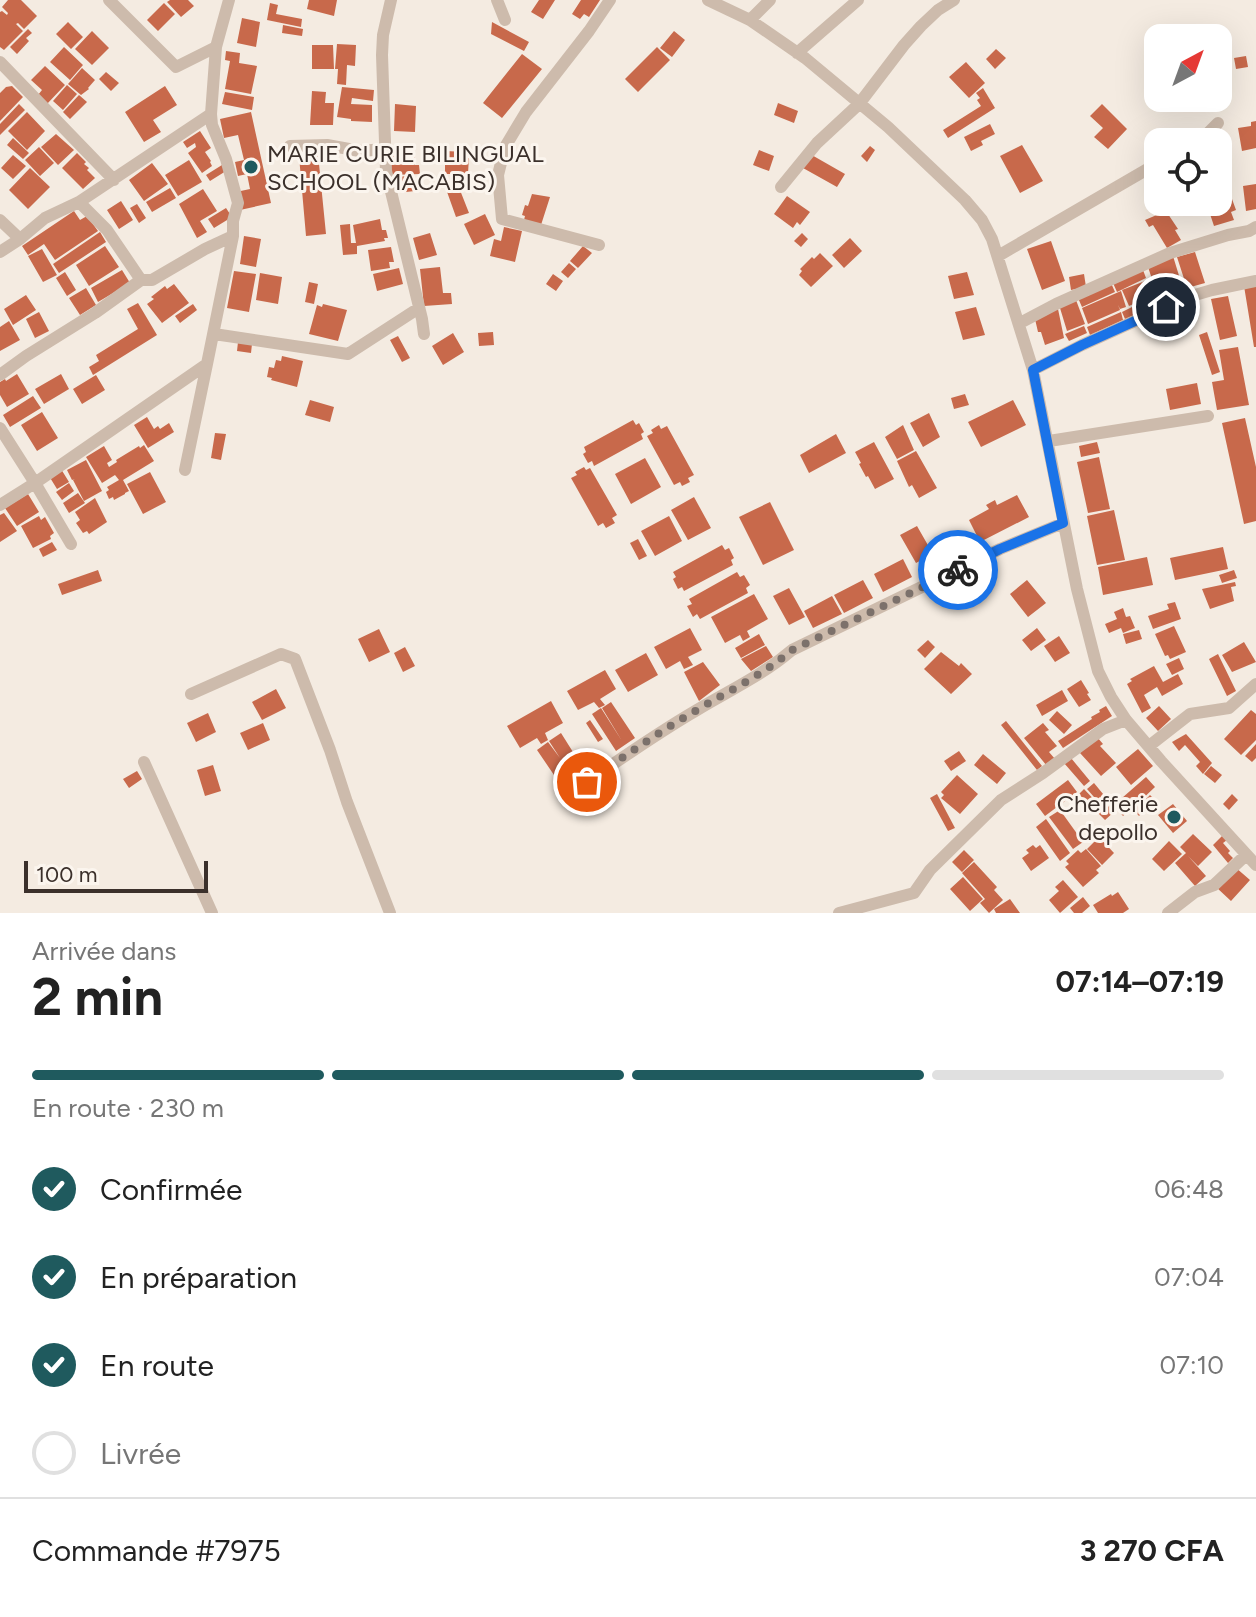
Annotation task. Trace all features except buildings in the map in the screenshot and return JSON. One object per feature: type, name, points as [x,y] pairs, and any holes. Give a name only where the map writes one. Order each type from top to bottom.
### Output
[{"type":"street","points":[[109,0],[176,67],[216,47]]},
{"type":"street","points":[[185,470],[238,203],[211,114],[216,47],[229,0]]},
{"type":"street","points":[[391,0],[382,55],[384,149],[389,184],[424,334]]},
{"type":"street","points":[[497,0],[505,20]]},
{"type":"street","points":[[599,245],[502,219],[498,175],[505,147],[526,112],[610,0]]},
{"type":"street","points":[[708,0],[750,20],[797,53],[888,127],[965,200],[982,220],[992,239],[1033,370],[1063,523],[1098,671],[1126,720],[1251,860],[1214,885],[1195,892],[1168,913]]},
{"type":"street","points":[[750,20],[770,0]]},
{"type":"street","points":[[797,53],[858,0]]},
{"type":"street","points":[[781,187],[817,143],[859,104],[913,36],[938,10],[954,0]]},
{"type":"street","points":[[0,62],[114,180]]},
{"type":"street","points":[[0,252],[45,218],[79,202],[211,114]]},
{"type":"street","points":[[1213,128],[1218,123]]},
{"type":"street","points":[[290,146],[327,145],[360,151],[384,149]]},
{"type":"street","points":[[998,256],[1144,171]]},
{"type":"street","points":[[79,202],[107,230],[141,280]]},
{"type":"street","points":[[0,220],[20,239]]},
{"type":"street","points":[[1020,323],[1170,253],[1256,227]]},
{"type":"street","points":[[0,375],[141,280],[152,280],[233,236]]},
{"type":"street","points":[[1033,370],[1188,297],[1256,281]]},
{"type":"street","points":[[214,334],[348,354],[419,308]]},
{"type":"street","points":[[0,505],[207,364]]},
{"type":"street","points":[[1049,441],[1208,416]]},
{"type":"street","points":[[0,428],[71,544]]},
{"type":"street","points":[[587,782],[699,708],[772,667],[792,650],[1000,549],[1063,523]]},
{"type":"street","points":[[191,694],[281,654],[295,659],[390,913]]},
{"type":"street","points":[[1149,746],[1190,714],[1229,708],[1256,684]]},
{"type":"street","points":[[839,913],[914,893],[930,870],[1001,800],[1103,729],[1126,720]]},
{"type":"street","points":[[144,762],[212,913]]},
{"type":"way so far","points":[[587,782],[699,708],[772,667],[792,650],[958,570]]},
{"type":"place","name":"MARIE CURIE BILINGUAL SCHOOL (MACABIS)","points":[[251,167]]},
{"type":"place","name":"Chefferie depollo","points":[[1174,817]]},
{"type":"route","points":[[958,570],[1063,523],[1033,370],[1166,307]]}]
